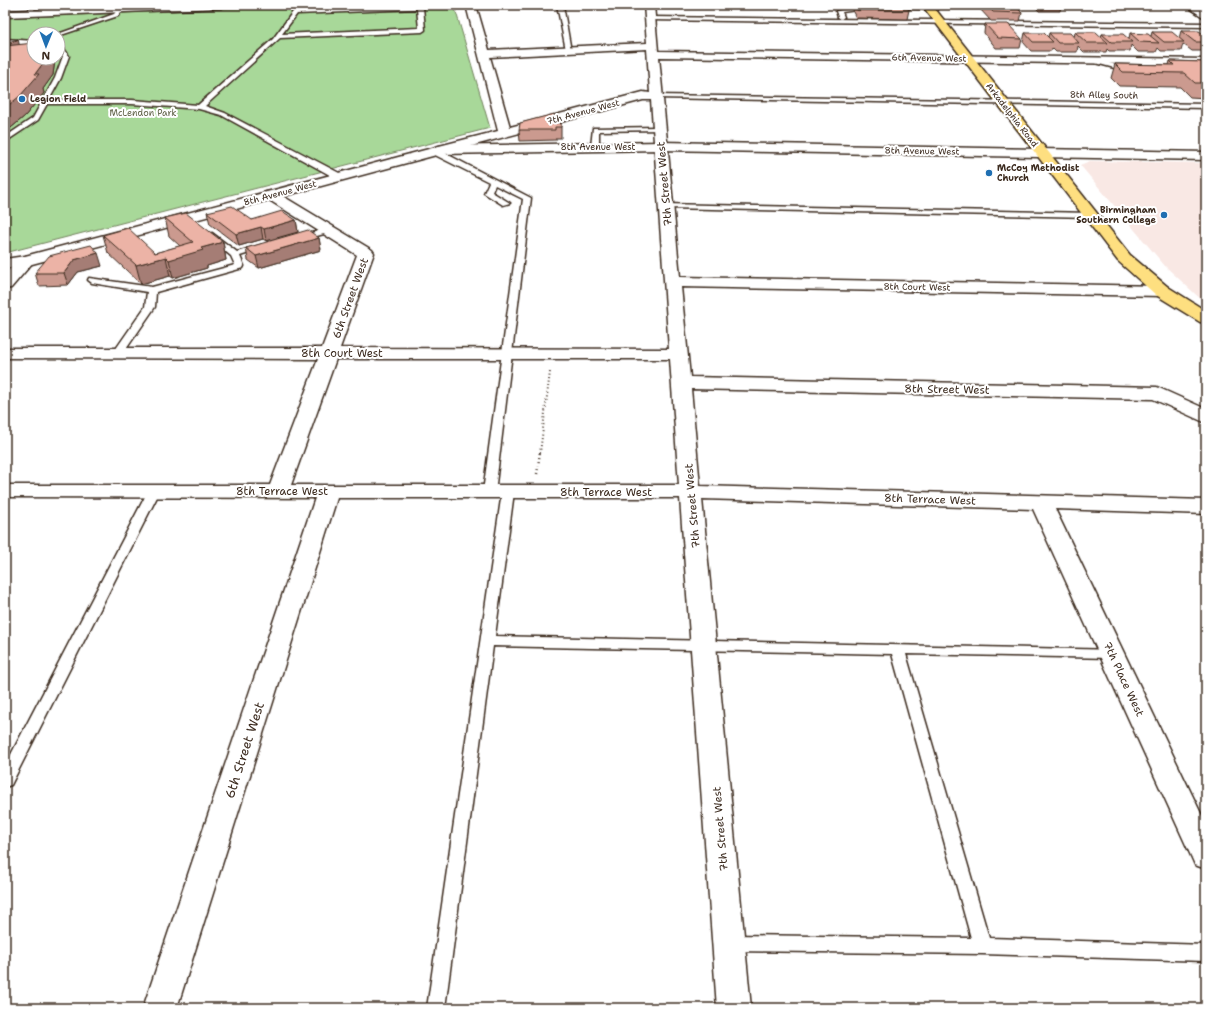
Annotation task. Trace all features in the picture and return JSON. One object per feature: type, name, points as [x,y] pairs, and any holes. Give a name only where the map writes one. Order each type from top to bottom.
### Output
[{"type":"main road","name":"Arkadelphia Road","points":[[927,6],[1124,258],[1162,291],[1206,318]]},
{"type":"street","points":[[5,14],[32,9],[221,5]]},
{"type":"street","points":[[471,5],[505,132]]},
{"type":"street","points":[[1190,5],[1206,16]]},
{"type":"street","name":"7th Street West","points":[[649,12],[680,354],[730,943],[734,1008]]},
{"type":"street","name":"6th Avenue West","points":[[484,54],[569,50],[652,50],[968,59],[1206,62]]},
{"type":"street","name":"7th Avenue West","points":[[437,151],[644,96],[657,97]]},
{"type":"street","name":"8th Avenue West","points":[[5,264],[26,261],[437,151],[595,147],[623,138],[661,146],[1206,156]]},
{"type":"street","name":"6th Street West","points":[[271,195],[366,253],[278,491]]},
{"type":"street","points":[[5,284],[26,261]]},
{"type":"street","name":"8th Court West","points":[[673,282],[1162,291]]},
{"type":"street","name":"8th Court West","points":[[5,352],[680,354]]},
{"type":"street","name":"8th Street West","points":[[682,383],[1157,393],[1206,417]]},
{"type":"street","name":"8th Terrace West","points":[[5,490],[691,492],[1206,507]]},
{"type":"street","name":"6th Street West","points":[[160,1008],[328,492]]},
{"type":"street","name":"7th Place West","points":[[1041,502],[1206,856]]},
{"type":"lane","points":[[200,107],[279,36],[296,12],[298,5]]},
{"type":"lane","points":[[560,5],[569,50]]},
{"type":"lane","points":[[841,17],[839,11],[864,6],[874,7]]},
{"type":"lane","points":[[886,7],[927,6]]},
{"type":"lane","points":[[66,33],[116,15],[121,7]]},
{"type":"lane","points":[[279,36],[422,30],[420,7],[296,12]]},
{"type":"lane","points":[[649,12],[940,22],[1206,25]]},
{"type":"lane","points":[[5,41],[26,42]]},
{"type":"lane","points":[[1094,61],[1123,70],[1138,71]]},
{"type":"lane","points":[[5,140],[36,118],[58,78],[62,66]]},
{"type":"lane","name":"8th Alley South","points":[[657,97],[1206,106]]},
{"type":"lane","points":[[44,102],[132,102],[200,107],[223,114],[242,123],[340,177]]},
{"type":"lane","points":[[623,138],[659,129]]},
{"type":"lane","points":[[436,1008],[486,641],[499,492],[508,354],[528,198],[437,151]]},
{"type":"lane","points":[[493,181],[488,193],[506,203]]},
{"type":"lane","points":[[666,206],[1090,215]]},
{"type":"lane","points":[[92,280],[152,290],[240,266],[235,255],[204,230]]},
{"type":"lane","points":[[292,240],[328,230]]},
{"type":"lane","points":[[235,255],[271,246]]},
{"type":"lane","points":[[118,353],[150,307],[152,290]]},
{"type":"lane","points":[[5,781],[154,491]]},
{"type":"lane","points":[[486,641],[1112,653]]},
{"type":"lane","points":[[898,648],[982,946]]},
{"type":"lane","points":[[730,943],[982,946],[1206,953]]},
{"type":"path","points":[[534,492],[552,354]]},
{"type":"shaded area","name":"Birmingham Southern College","points":[[1090,161],[1206,163],[1206,304],[1165,266],[1080,165]]},
{"type":"green space","name":"McLendon Park","points":[[307,5],[454,5],[490,128],[5,253],[5,18]]},
{"type":"building","points":[[854,5],[906,5],[909,10],[857,10]]},
{"type":"building","points":[[986,5],[1015,5],[1022,13],[993,12]]},
{"type":"building","points":[[985,24],[1008,24],[1022,39],[998,38]]},
{"type":"building","points":[[1181,31],[1199,31],[1206,36],[1206,42],[1195,42]]},
{"type":"building","points":[[1075,32],[1096,32],[1108,43],[1087,43]]},
{"type":"building","points":[[1152,32],[1172,32],[1184,42],[1164,42]]},
{"type":"building","points":[[1025,33],[1044,33],[1053,42],[1033,42]]},
{"type":"building","points":[[1049,33],[1070,33],[1079,43],[1058,43]]},
{"type":"building","points":[[1130,33],[1148,34],[1159,43],[1140,42]]},
{"type":"building","points":[[1102,34],[1123,34],[1132,42],[1111,42]]},
{"type":"building","points":[[18,39],[5,46],[5,43]]},
{"type":"building","points":[[26,44],[26,66],[41,66],[35,74],[39,74],[20,96],[5,108],[5,46]]},
{"type":"building","points":[[1170,61],[1206,62],[1206,83],[1195,83],[1184,73],[1123,72],[1115,64],[1174,65]]},
{"type":"building","points":[[554,114],[554,123],[561,123],[561,127],[555,127],[555,130],[519,130],[520,123]]},
{"type":"building","points":[[232,206],[252,220],[282,211],[296,220],[264,229],[261,227],[236,234],[207,212]]},
{"type":"building","points":[[186,213],[223,242],[201,248],[203,250],[169,260],[166,257],[136,265],[103,235],[128,228],[155,253],[193,242],[165,218]]},
{"type":"building","points":[[308,230],[319,238],[256,256],[246,248]]},
{"type":"building","points":[[91,245],[98,253],[74,260],[64,273],[35,273],[49,256]]},
{"type":"place","name":"Legion Field","points":[[22,99]]},
{"type":"place","name":"McCoy Methodist Church","points":[[989,173]]},
{"type":"place","name":"Birmingham Southern College","points":[[1164,215]]}]
